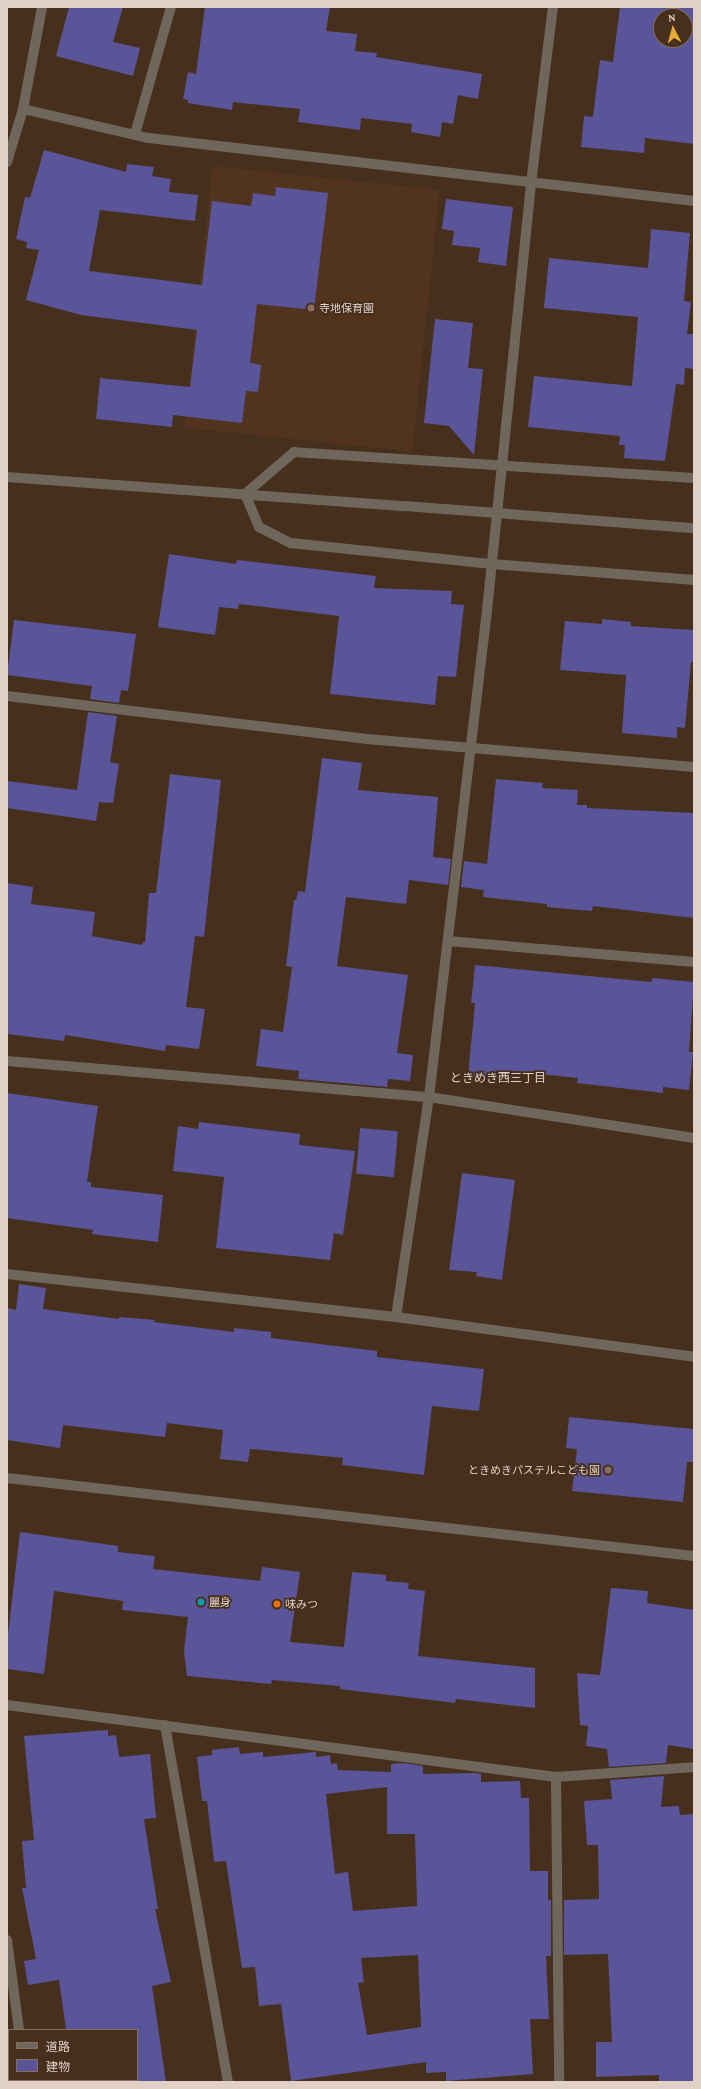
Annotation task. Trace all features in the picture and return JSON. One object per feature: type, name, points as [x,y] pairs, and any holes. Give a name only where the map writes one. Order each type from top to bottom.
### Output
[{"type":"street","points":[[7,162],[23,109],[42,7]]},
{"type":"street","points":[[135,134],[171,7]]},
{"type":"street","points":[[396,1317],[429,1097],[448,941],[492,564],[531,183],[553,7]]},
{"type":"street","points":[[23,109],[135,134],[531,183],[694,201]]},
{"type":"street","points":[[245,494],[294,452],[694,478]]},
{"type":"street","points":[[7,477],[694,528]]},
{"type":"street","points":[[245,494],[259,527],[291,543],[492,564],[694,580]]},
{"type":"street","points":[[7,696],[367,739],[694,768]]},
{"type":"street","points":[[448,941],[694,962]]},
{"type":"street","points":[[7,1061],[429,1097],[694,1138]]},
{"type":"street","points":[[7,1274],[396,1317],[694,1357]]},
{"type":"street","points":[[7,1478],[694,1556]]},
{"type":"street","points":[[7,1705],[556,1777],[694,1766]]},
{"type":"street","points":[[165,1725],[228,2082]]},
{"type":"street","points":[[556,1777],[559,2082]]},
{"type":"street","points":[[7,1940],[19,2029]]},
{"type":"shaded area","name":"寺地保育園","points":[[212,166],[440,190],[412,451],[185,428]]},
{"type":"building","points":[[69,7],[123,7],[113,42],[140,48],[133,76],[56,56]]},
{"type":"building","points":[[205,7],[330,7],[326,31],[357,34],[355,51],[377,53],[376,57],[482,74],[478,99],[458,95],[453,124],[442,122],[440,137],[411,132],[412,124],[361,118],[360,130],[298,122],[300,109],[233,102],[232,110],[188,103],[188,100],[183,99],[188,72],[196,74]]},
{"type":"building","points":[[620,7],[694,7],[694,144],[645,138],[644,153],[581,147],[584,116],[593,117],[600,60],[613,62]]},
{"type":"building","points":[[44,150],[126,172],[127,164],[154,167],[152,176],[171,179],[169,192],[198,195],[195,221],[100,210],[89,271],[202,285],[212,201],[251,206],[253,193],[275,196],[276,187],[328,193],[314,310],[257,304],[250,363],[261,365],[258,392],[246,391],[242,423],[173,415],[172,427],[96,419],[100,378],[190,387],[197,330],[81,315],[26,300],[39,250],[26,248],[27,242],[16,239],[25,197],[30,198]]},
{"type":"building","points":[[446,199],[513,207],[506,266],[478,262],[480,248],[452,245],[454,231],[442,229]]},
{"type":"building","points":[[651,229],[690,233],[684,301],[691,302],[687,334],[694,334],[694,369],[685,368],[684,385],[676,384],[665,461],[624,458],[625,445],[619,445],[620,436],[528,427],[534,376],[632,386],[638,317],[544,308],[549,258],[648,268]]},
{"type":"building","points":[[435,319],[473,323],[468,368],[483,369],[474,455],[449,426],[424,423]]},
{"type":"building","points":[[169,554],[236,564],[237,560],[376,576],[374,588],[452,591],[451,604],[464,605],[456,677],[438,676],[435,705],[330,694],[339,616],[239,604],[238,609],[219,607],[215,635],[158,627]]},
{"type":"building","points":[[602,619],[631,622],[631,626],[694,630],[694,662],[691,662],[685,728],[677,727],[677,738],[622,733],[626,675],[560,670],[565,621],[602,624]]},
{"type":"building","points":[[14,620],[136,634],[128,691],[121,690],[119,703],[90,699],[92,686],[7,675]]},
{"type":"building","points":[[88,712],[117,716],[110,762],[119,764],[113,803],[99,802],[96,821],[7,808],[7,781],[77,790]]},
{"type":"building","points":[[322,758],[362,763],[358,790],[438,797],[433,857],[451,859],[448,885],[409,880],[406,904],[346,897],[337,966],[408,975],[397,1053],[413,1055],[410,1081],[388,1079],[387,1087],[298,1079],[299,1071],[256,1066],[261,1029],[283,1032],[292,967],[286,966],[294,900],[296,900],[298,891],[305,892]]},
{"type":"building","points":[[170,774],[221,780],[204,937],[195,936],[186,1007],[205,1009],[199,1049],[166,1045],[165,1051],[65,1035],[64,1041],[7,1034],[7,883],[33,887],[31,904],[95,912],[92,936],[142,945],[143,942],[145,942],[149,893],[156,893]]},
{"type":"building","points":[[496,779],[543,783],[542,788],[578,790],[577,805],[587,805],[587,808],[694,813],[694,918],[593,906],[592,911],[547,907],[547,904],[483,897],[484,890],[461,887],[464,861],[487,864]]},
{"type":"building","points":[[475,965],[652,982],[652,978],[694,982],[689,1052],[693,1052],[689,1090],[663,1087],[663,1093],[577,1083],[578,1078],[512,1071],[512,1080],[468,1076],[475,1003],[471,1003]]},
{"type":"building","points":[[7,1093],[98,1106],[87,1182],[91,1182],[91,1187],[163,1195],[158,1242],[92,1234],[93,1230],[7,1218]]},
{"type":"building","points":[[199,1122],[300,1134],[299,1145],[355,1151],[343,1235],[334,1233],[330,1260],[216,1248],[224,1177],[173,1171],[178,1126],[198,1129]]},
{"type":"building","points":[[360,1128],[398,1131],[394,1177],[356,1174]]},
{"type":"building","points":[[462,1173],[515,1180],[502,1280],[476,1276],[477,1272],[449,1270]]},
{"type":"building","points":[[19,1284],[46,1288],[43,1309],[119,1319],[119,1317],[155,1320],[154,1322],[234,1332],[234,1328],[271,1332],[271,1338],[377,1351],[377,1357],[484,1369],[479,1411],[432,1406],[424,1475],[342,1465],[343,1458],[263,1450],[250,1449],[248,1462],[220,1459],[223,1430],[167,1423],[165,1437],[63,1425],[60,1448],[7,1440],[7,1308],[16,1310]]},
{"type":"building","points":[[569,1417],[694,1429],[694,1462],[687,1462],[683,1502],[572,1491],[577,1449],[566,1448]]},
{"type":"building","points":[[20,1532],[118,1546],[118,1552],[155,1556],[153,1569],[260,1581],[262,1567],[300,1572],[290,1642],[344,1647],[352,1572],[386,1575],[386,1581],[409,1583],[408,1589],[425,1591],[418,1656],[535,1668],[535,1708],[456,1699],[455,1703],[340,1689],[340,1686],[272,1680],[271,1684],[187,1676],[184,1651],[188,1617],[122,1610],[123,1601],[54,1591],[44,1674],[7,1669],[7,1643]]},
{"type":"building","points":[[611,1588],[648,1591],[647,1603],[694,1610],[694,1749],[668,1745],[666,1763],[609,1767],[607,1749],[586,1746],[588,1726],[580,1725],[577,1673],[600,1675]]},
{"type":"building","points":[[108,1730],[108,1736],[116,1735],[119,1757],[150,1754],[156,1818],[144,1819],[158,1909],[155,1909],[171,1982],[152,1986],[166,2082],[137,2082],[138,2029],[66,2029],[59,1980],[28,1985],[24,1961],[36,1959],[22,1888],[26,1888],[22,1841],[34,1840],[24,1736]]},
{"type":"building","points":[[239,1747],[240,1754],[263,1752],[263,1757],[316,1752],[316,1757],[330,1755],[331,1764],[337,1763],[338,1770],[391,1772],[391,1764],[403,1763],[423,1766],[423,1774],[476,1773],[481,1774],[481,1782],[520,1781],[521,1798],[529,1798],[530,1871],[548,1871],[548,1900],[551,1900],[551,1956],[546,1956],[549,2019],[530,2019],[533,2074],[446,2081],[446,2072],[426,2073],[426,2062],[291,2081],[281,2004],[259,2006],[255,1967],[242,1968],[226,1861],[214,1862],[207,1801],[202,1801],[197,1757],[212,1755],[212,1750]],"holes":[[[387,1787],[387,1834],[415,1834],[417,1906],[353,1911],[348,1872],[335,1874],[326,1794]],[[418,1955],[421,2027],[367,2035],[358,1983],[364,1982],[361,1958]]]},
{"type":"building","points":[[664,1776],[661,1807],[679,1806],[680,1815],[694,1814],[694,2081],[659,2082],[659,2075],[596,2077],[596,2042],[612,2042],[608,1954],[564,1955],[564,1900],[599,1899],[598,1845],[587,1845],[584,1801],[612,1799],[610,1780]]},
{"type":"place","name":"寺地保育園","points":[[311,308]]},
{"type":"place","name":"ときめきパステルこども園","points":[[608,1470]]},
{"type":"place","name":"麗身","points":[[201,1602]]},
{"type":"place","name":"味みつ","points":[[277,1604]]},
{"type":"district","name":"ときめき西三丁目","points":[[498,1079]]}]
